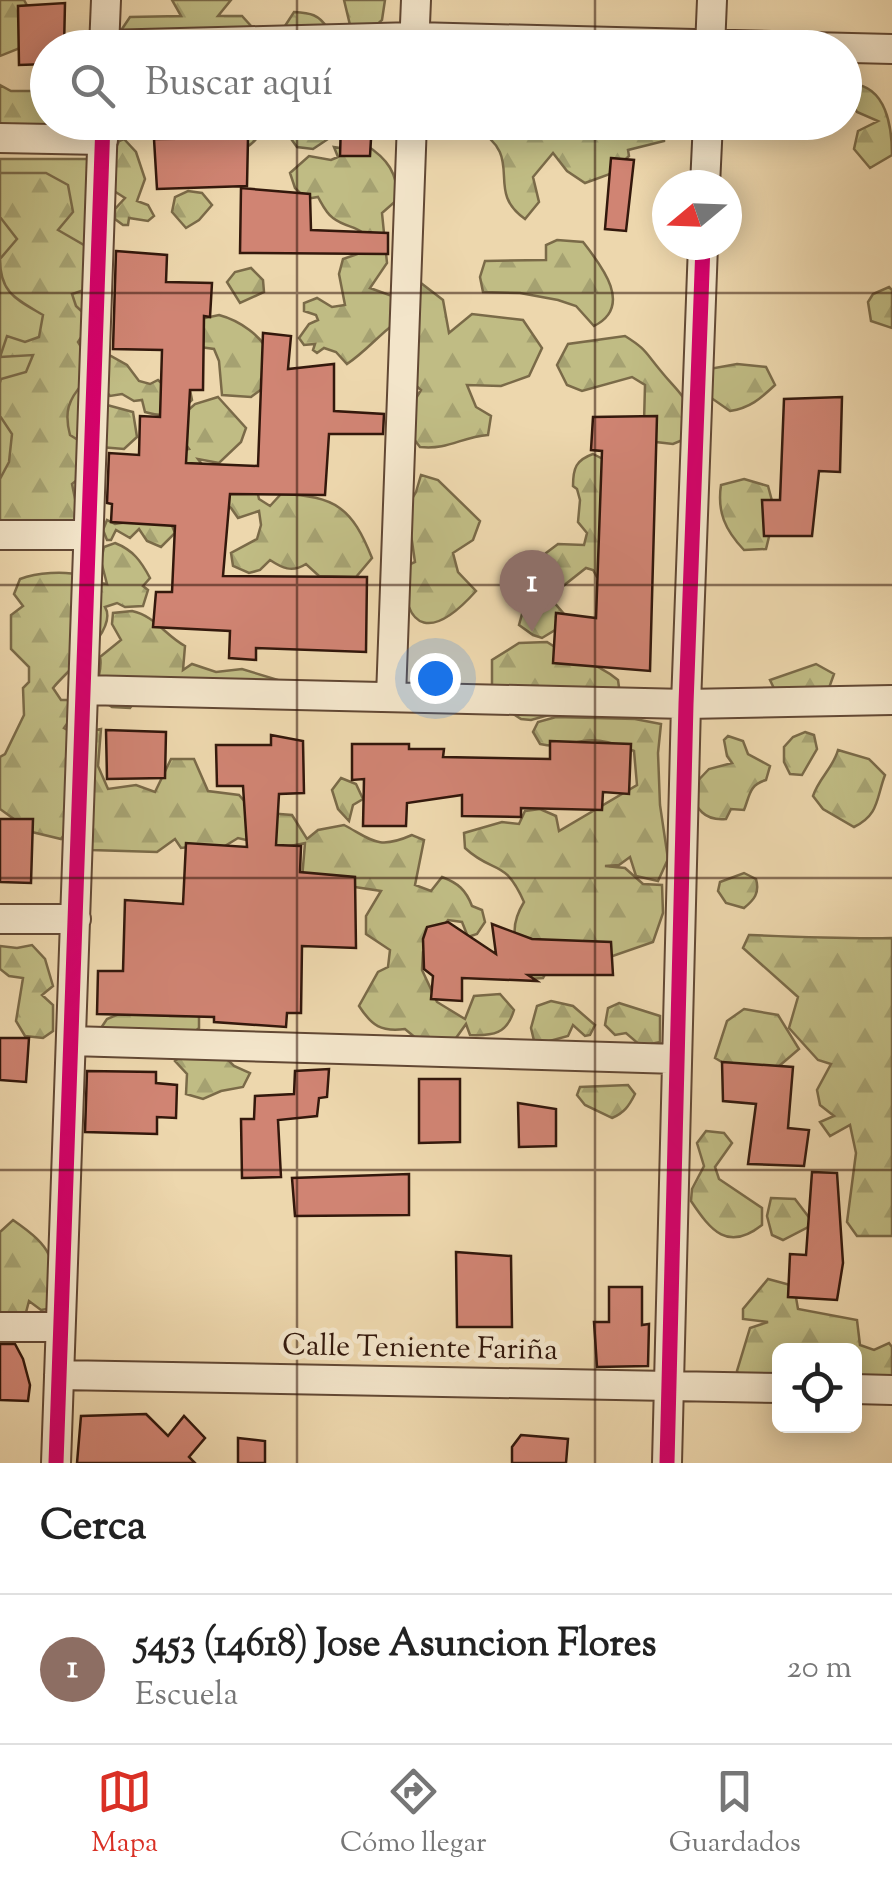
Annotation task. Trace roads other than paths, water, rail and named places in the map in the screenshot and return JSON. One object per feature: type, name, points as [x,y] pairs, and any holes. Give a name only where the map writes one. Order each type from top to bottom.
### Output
[{"type":"street","points":[[105,30],[106,0]]},
{"type":"street","points":[[415,30],[416,0]]},
{"type":"street","points":[[711,30],[712,0]]},
{"type":"street","points":[[862,48],[892,49]]},
{"type":"street","points":[[0,138],[30,136]]},
{"type":"street","points":[[56,1463],[103,140]]},
{"type":"street","points":[[392,697],[411,140]]},
{"type":"street","points":[[706,170],[707,140]]},
{"type":"street","points":[[667,1463],[686,704],[702,260]]},
{"type":"street","points":[[0,535],[88,535]]},
{"type":"street","points":[[84,690],[686,704],[892,700]]},
{"type":"street","points":[[0,919],[76,918]]},
{"type":"street","points":[[71,1042],[677,1059]]},
{"type":"street","points":[[0,1327],[59,1327]]},
{"type":"street","name":"Calle Teniente Fariña","points":[[59,1376],[772,1388]]},
{"type":"street","points":[[862,1389],[892,1390]]},
{"type":"place","name":"5453 (14618) Jose Asuncion Flores","points":[[532,632]]}]
